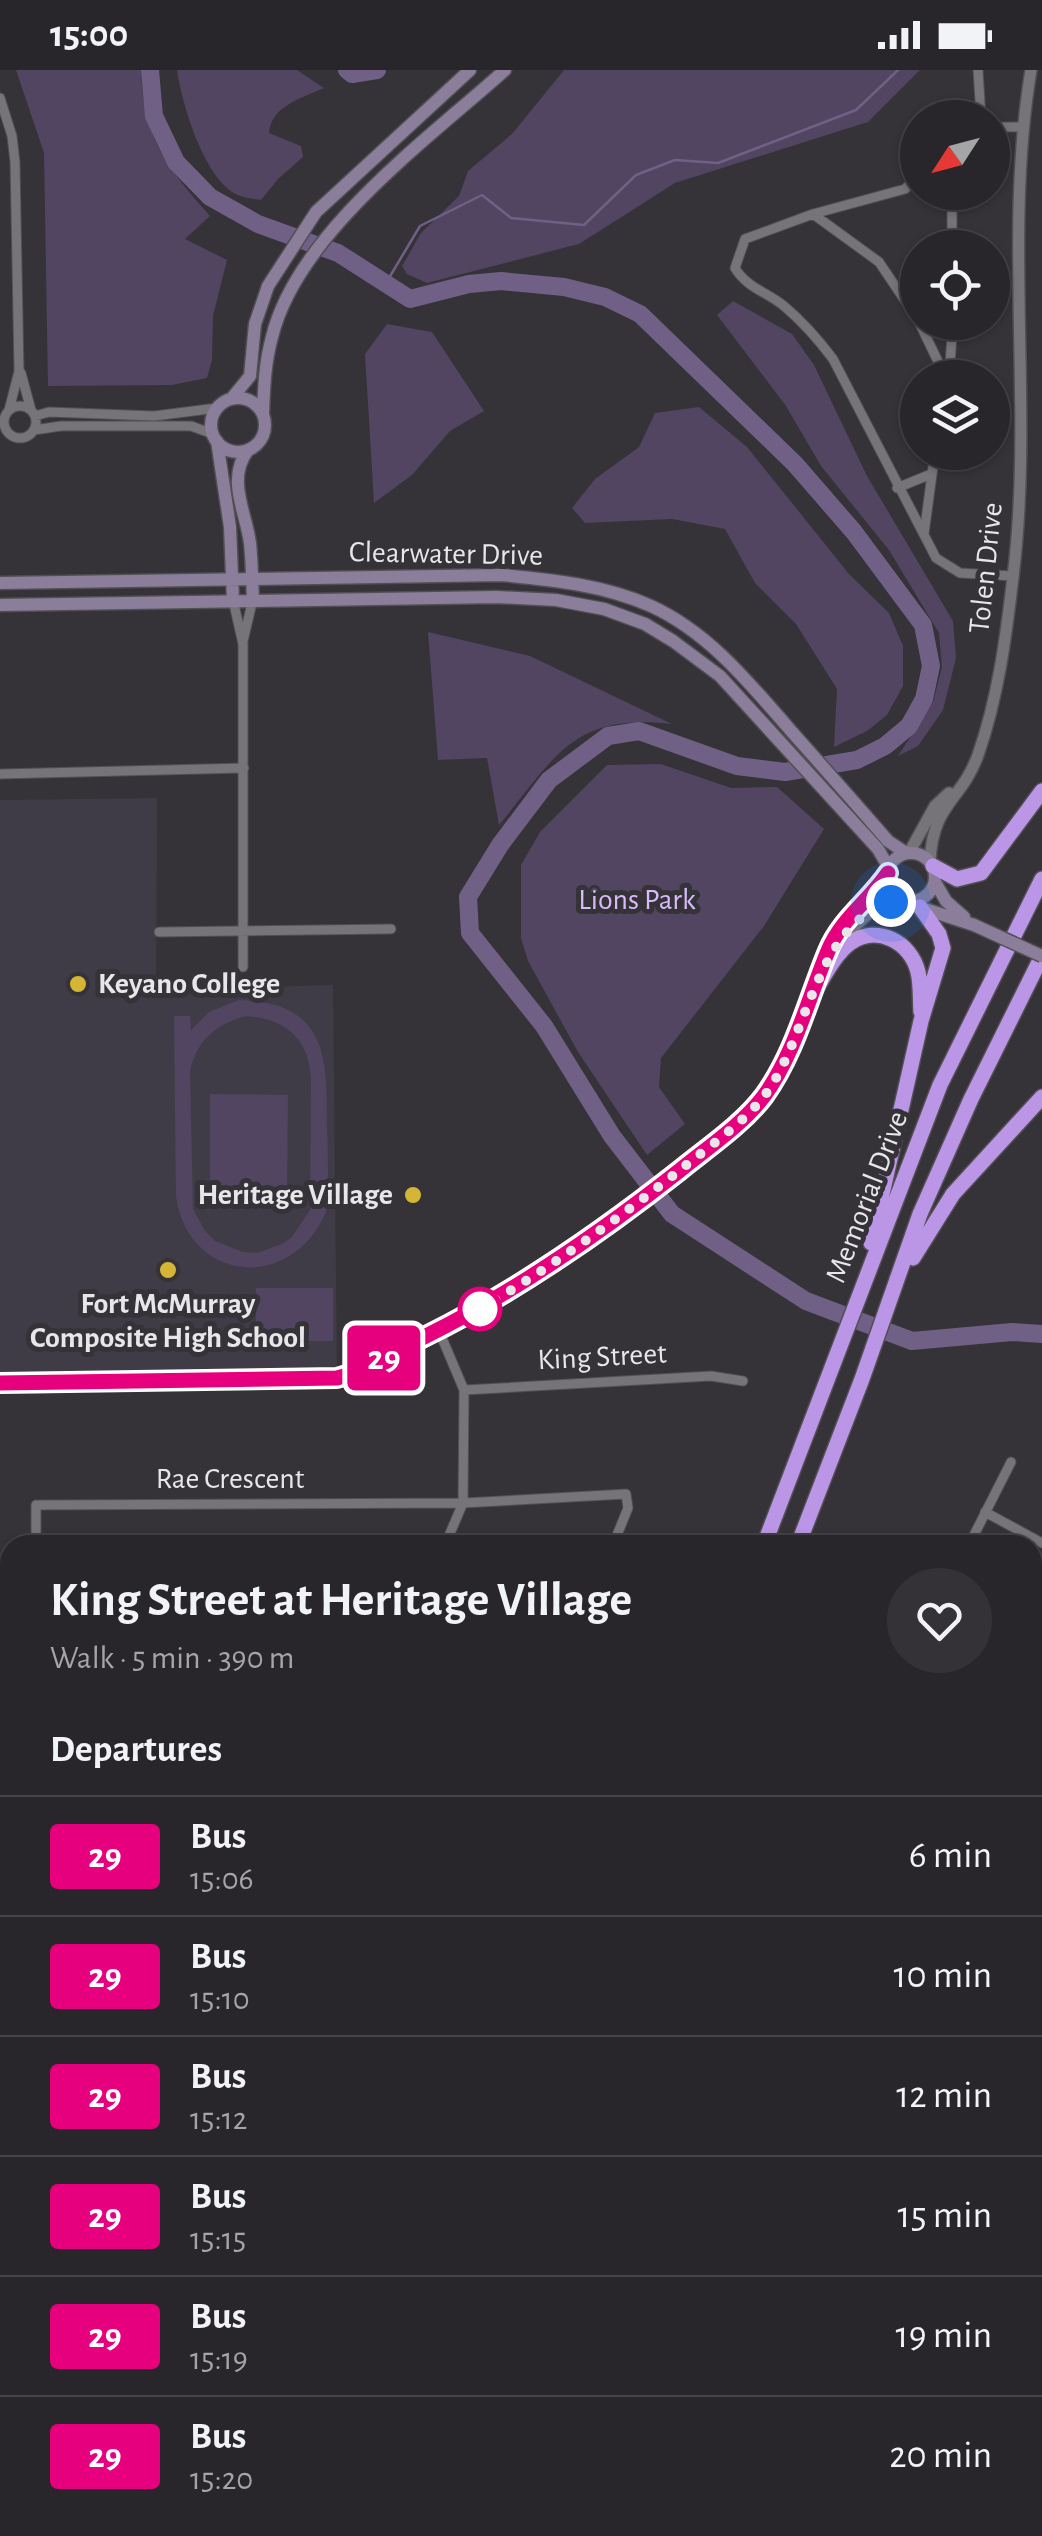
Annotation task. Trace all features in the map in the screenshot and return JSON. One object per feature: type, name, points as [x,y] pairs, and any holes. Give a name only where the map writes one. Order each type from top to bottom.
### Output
[{"type":"highway","points":[[933,870],[957,879],[981,874],[1042,790]]},
{"type":"highway","name":"Memorial Drive","points":[[768,1535],[940,1085],[1042,879]]},
{"type":"highway","points":[[862,1284],[921,1021],[943,948],[939,934],[911,903]]},
{"type":"highway","points":[[814,994],[846,946],[864,936],[885,936],[904,947],[918,972],[921,1021]]},
{"type":"highway","name":"Memorial Drive","points":[[802,1535],[927,1198],[1042,956]]},
{"type":"highway","points":[[894,1292],[953,1194],[1042,1098]]},
{"type":"main road","points":[[233,600],[230,528],[211,424],[218,408],[250,376],[255,324],[268,286],[327,199],[470,70]]},
{"type":"main road","points":[[252,600],[250,540],[238,486],[241,460],[262,439],[265,430],[264,376],[272,335],[291,290],[317,247],[351,209],[505,70]]},
{"type":"main road","points":[[232,398],[250,400],[263,413]]},
{"type":"main road","points":[[215,438],[231,451],[248,450]]},
{"type":"main road","name":"Clearwater Drive","points":[[0,583],[502,575],[566,582],[650,606],[705,640],[755,690],[883,845],[888,871]]},
{"type":"main road","name":"Clearwater Drive","points":[[0,604],[497,597],[556,600],[604,609],[645,624],[720,676],[883,845],[907,853]]},
{"type":"main road","points":[[974,925],[946,900],[923,856],[907,853],[888,871],[892,891],[911,903],[974,925],[1042,956]]},
{"type":"main road","points":[[911,903],[925,898],[933,870]]},
{"type":"street","points":[[978,70],[980,100]]},
{"type":"street","name":"Tolen Drive","points":[[933,870],[931,840],[937,819],[973,768],[995,698],[1014,576],[1020,498],[1022,127],[1031,70]]},
{"type":"street","points":[[0,98],[12,136],[20,371],[34,430]]},
{"type":"street","points":[[1010,127],[1022,127]]},
{"type":"street","points":[[900,190],[813,214],[745,239],[736,268],[743,281],[781,303],[816,336],[833,359],[936,558],[950,570],[1014,576]]},
{"type":"street","points":[[813,214],[878,262],[900,294]]},
{"type":"street","points":[[20,371],[5,417],[6,436],[26,437],[34,430],[51,426],[191,426],[215,438]]},
{"type":"street","points":[[5,417],[18,406],[33,413],[154,416],[218,408]]},
{"type":"street","points":[[923,537],[932,470]]},
{"type":"street","points":[[897,488],[931,474]]},
{"type":"street","points":[[233,600],[243,644]]},
{"type":"street","points":[[244,968],[243,644],[252,600]]},
{"type":"street","points":[[0,774],[244,768]]},
{"type":"street","name":"Tolen Drive","points":[[907,853],[936,806],[973,768]]},
{"type":"street","points":[[0,1383],[337,1378],[360,1371],[520,1286],[636,1205],[762,1099],[814,994],[828,950],[842,926],[888,871]]},
{"type":"street","points":[[823,968],[860,920],[882,905],[911,903]]},
{"type":"street","points":[[160,932],[391,929]]},
{"type":"street","points":[[439,1331],[464,1390],[464,1503],[450,1535]]},
{"type":"street","name":"King Street","points":[[464,1390],[710,1376],[742,1381]]},
{"type":"street","points":[[973,1535],[1012,1462]]},
{"type":"street","points":[[464,1503],[626,1494],[628,1508],[617,1535]]},
{"type":"street","name":"Rae Crescent","points":[[36,1535],[36,1506],[464,1503]]},
{"type":"street","points":[[985,1512],[1027,1535]]},
{"type":"shaded area","name":"Fort McMurray Composite High School","points":[[157,798],[156,990],[333,985],[337,1378],[0,1383],[0,800]]},
{"type":"green space","points":[[16,70],[141,70],[147,115],[160,150],[210,216],[185,239],[227,260],[213,316],[212,360],[207,378],[172,385],[48,386],[44,153]]},
{"type":"green space","points":[[177,70],[297,70],[324,88],[289,104],[275,116],[269,133],[301,146],[303,157],[261,200],[238,195],[215,174],[190,121]]},
{"type":"green space","points":[[564,70],[920,70],[868,122],[675,183],[579,244],[427,283],[407,274],[402,266],[421,233],[459,196],[468,171],[512,134]]},
{"type":"green space","points":[[733,301],[792,334],[814,365],[867,476],[953,621],[956,658],[943,710],[918,746],[898,756],[933,702],[942,667],[939,633],[889,550],[821,466],[786,406],[717,315]]},
{"type":"green space","points":[[387,324],[432,332],[484,411],[450,431],[412,475],[374,503],[365,354]]},
{"type":"green space","points":[[699,407],[747,447],[849,574],[889,613],[903,646],[903,686],[887,715],[867,731],[834,747],[837,689],[796,624],[755,583],[725,529],[672,519],[585,523],[572,508],[595,479],[639,447],[655,413]]},
{"type":"green space","points":[[428,632],[530,656],[672,724],[611,725],[570,744],[499,825],[487,758],[438,760]]},
{"type":"green space","name":"Lions Park","points":[[661,764],[731,788],[777,787],[824,829],[764,926],[661,1058],[659,1087],[685,1124],[647,1155],[578,1052],[528,961],[521,938],[521,865],[540,832],[607,765]]},
{"type":"green space","points":[[239,1000],[268,1003],[290,1011],[306,1022],[322,1056],[327,1100],[326,1212],[310,1238],[289,1256],[266,1265],[242,1267],[220,1261],[200,1247],[184,1225],[176,1196],[174,1016],[190,1016],[191,1030],[209,1012]],"holes":[[[246,1016],[292,1033],[309,1064],[310,1210],[292,1237],[257,1253],[215,1241],[193,1209],[190,1071],[197,1050],[209,1035]]]},
{"type":"green space","points":[[210,1094],[288,1095],[287,1200],[210,1199]]},
{"type":"green space","points":[[256,1288],[333,1288],[333,1341],[256,1341]]},
{"type":"waterway","points":[[150,70],[154,116],[176,162],[210,197],[258,224],[338,253],[410,299],[469,284],[501,281],[564,287],[605,297],[640,314],[795,464],[854,532],[923,625],[931,666],[924,699],[909,726],[885,746],[857,760],[785,772],[737,766],[639,731],[608,736],[549,780],[500,845],[468,897],[470,933],[544,1026],[612,1136],[672,1214],[806,1301],[912,1341],[1012,1332],[1042,1334]]},
{"type":"waterway","points":[[347,70],[352,74],[377,70]]},
{"type":"waterway","points":[[386,283],[420,226],[482,195],[511,218],[584,225],[636,175],[675,160],[718,163],[856,110],[898,70]]},
{"type":"bus line","name":"29","points":[[0,1383],[337,1378],[360,1371],[462,1320],[520,1286],[636,1205],[762,1099],[814,994],[828,950],[842,926],[888,873]]},
{"type":"place","name":"Keyano College","points":[[78,984]]},
{"type":"place","name":"Heritage Village","points":[[413,1195]]},
{"type":"place","name":"Fort McMurray Composite High School","points":[[168,1270]]},
{"type":"route","points":[[480,1309],[540,1273],[636,1205],[749,1112],[775,1079],[823,968],[850,928],[873,909],[891,902]]}]
